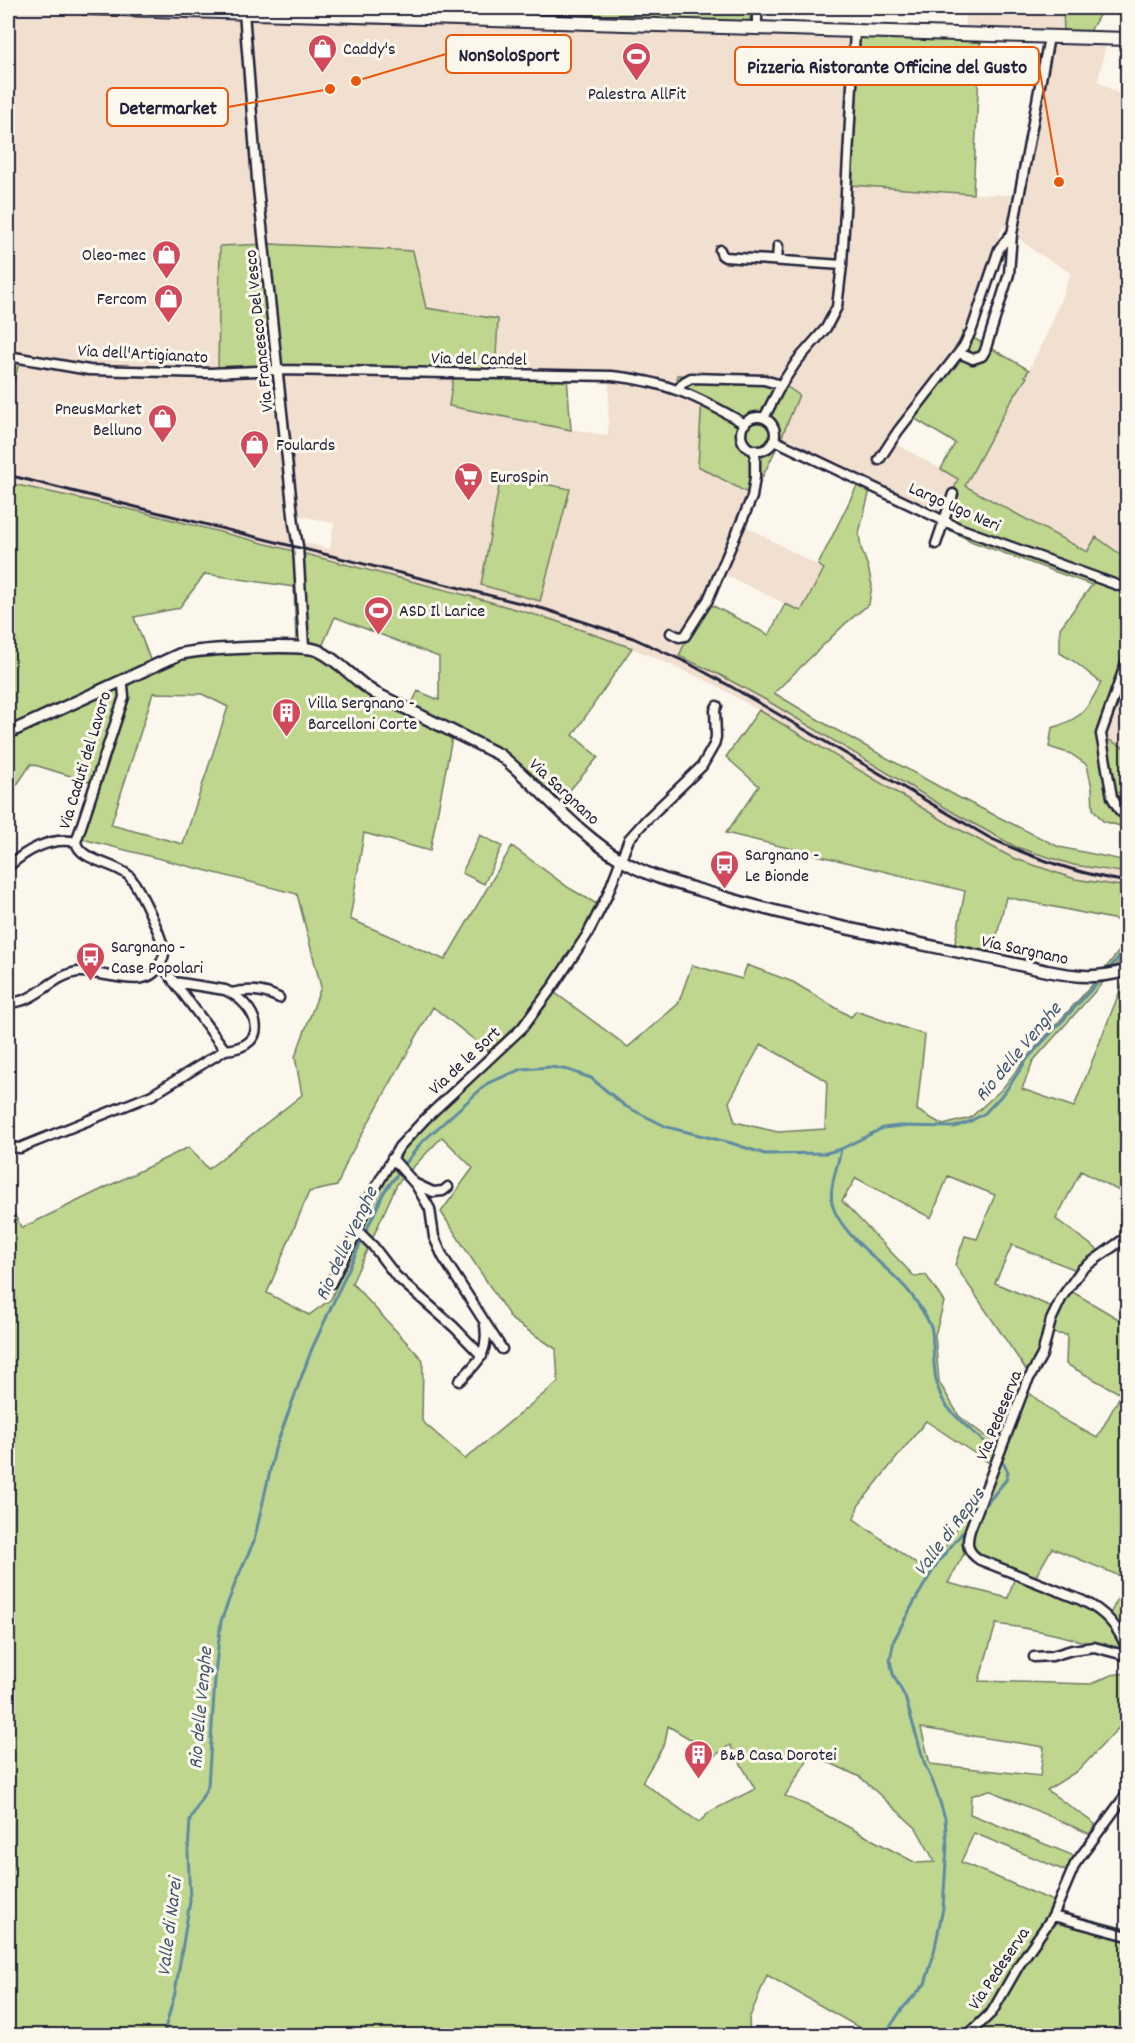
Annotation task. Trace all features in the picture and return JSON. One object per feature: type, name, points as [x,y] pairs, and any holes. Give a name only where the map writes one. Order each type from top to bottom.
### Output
[{"type":"main road","points":[[85,8],[1128,39]]},
{"type":"street","points":[[757,8],[757,28]]},
{"type":"street","name":"Via Francesco Del Vesco","points":[[244,12],[257,179],[298,546],[304,647]]},
{"type":"street","points":[[764,418],[781,385],[797,361],[830,322],[837,306],[842,265],[855,31]]},
{"type":"street","points":[[959,353],[973,359],[982,356],[1009,274],[1012,234],[1048,37]]},
{"type":"street","points":[[879,460],[898,430],[959,353],[972,329],[999,249],[1012,234]]},
{"type":"street","points":[[777,260],[778,246]]},
{"type":"street","points":[[720,250],[725,257],[842,265]]},
{"type":"street","name":"Via dell'Artigianato","points":[[8,356],[89,370],[210,373],[279,370]]},
{"type":"street","name":"Via del Candel","points":[[279,370],[612,376],[678,389],[720,408],[745,424]]},
{"type":"street","points":[[678,389],[691,378],[764,380],[781,385]]},
{"type":"street","points":[[753,418],[764,418],[774,429],[774,440],[769,447],[755,450],[747,446],[742,438],[745,424],[753,418]]},
{"type":"street","name":"Largo Ugo Neri","points":[[774,440],[984,538],[1128,589]]},
{"type":"street","points":[[671,633],[679,637],[685,636],[708,600],[752,497],[755,450]]},
{"type":"street","points":[[936,544],[953,494]]},
{"type":"street","name":"Via Sargnano","points":[[8,733],[167,659],[191,651],[312,648],[327,655],[375,693],[500,755],[516,767],[592,840],[643,872],[752,905],[1047,971],[1077,977],[1104,976],[1128,970]]},
{"type":"street","points":[[1128,657],[1101,734],[1112,796],[1120,811],[1128,817]]},
{"type":"street","name":"Via Caduti del Lavoro","points":[[120,681],[123,685],[124,697],[76,842],[81,854],[115,867],[133,880],[161,941],[164,953],[160,964]]},
{"type":"street","name":"Via de le Sort","points":[[331,1283],[359,1231],[369,1199],[395,1161],[410,1133],[522,1028],[587,935],[607,896],[629,839],[702,766],[716,737],[715,710],[717,706]]},
{"type":"street","points":[[8,867],[23,854],[47,843],[76,842]]},
{"type":"street","points":[[8,1002],[21,1002],[68,975],[79,972],[141,980],[153,974],[160,964],[225,1050]]},
{"type":"street","points":[[8,1147],[20,1148],[152,1095],[225,1050],[245,1046],[254,1038],[256,1026],[250,1012],[231,993],[214,987],[174,982]]},
{"type":"street","points":[[231,993],[255,990],[267,992],[279,998]]},
{"type":"street","points":[[395,1161],[416,1184],[430,1209],[434,1237],[442,1257],[502,1349]]},
{"type":"street","points":[[416,1184],[433,1192],[443,1191],[447,1187]]},
{"type":"street","points":[[359,1231],[396,1276],[454,1327],[482,1356]]},
{"type":"street","name":"Via Pedeserva","points":[[1128,1236],[1082,1269],[1064,1293],[1053,1313],[1042,1355],[1027,1382],[970,1530],[967,1545],[975,1557],[1095,1607],[1117,1628],[1128,1654]]},
{"type":"street","points":[[459,1381],[477,1364],[486,1348],[484,1320]]},
{"type":"street","name":"Via Pedeserva","points":[[1034,1657],[1052,1656],[1094,1647],[1128,1654]]},
{"type":"street","name":"Via Pedeserva","points":[[967,2036],[992,2012],[1019,1965],[1053,1916],[1075,1864],[1118,1802],[1128,1792]]},
{"type":"street","name":"Via Pedeserva","points":[[1053,1916],[1128,1936]]},
{"type":"shaded area","points":[[9,8],[338,8],[337,23],[745,32],[750,21],[857,26],[851,185],[1015,195],[1050,33],[966,31],[965,8],[1063,8],[1064,33],[1108,34],[1098,81],[1119,94],[1127,95],[1127,559],[1096,537],[1087,552],[965,486],[1008,406],[1027,378],[1025,377],[1048,332],[1071,273],[1036,252],[1003,226],[959,344],[930,386],[888,439],[958,479],[939,525],[870,490],[702,397],[753,496],[741,524],[824,569],[800,611],[719,572],[680,656],[766,700],[956,814],[1016,847],[1074,865],[1127,873],[1127,887],[1075,879],[1013,858],[949,824],[714,684],[632,648],[553,620],[473,597],[142,512],[8,483],[8,402],[22,353],[8,350]],"holes":[[[425,308],[455,314],[495,377],[609,378],[608,436],[449,406],[453,378],[276,373]],[[288,513],[334,523],[330,549],[291,539]]]},
{"type":"shaded area","points":[[1127,687],[1127,749],[1103,738]]},
{"type":"green space","points":[[338,8],[751,8],[750,21],[745,32],[337,23]]},
{"type":"green space","points":[[1063,8],[1103,8],[1089,33],[1064,33]]},
{"type":"green space","points":[[857,26],[981,31],[973,194],[850,185]]},
{"type":"green space","points":[[270,244],[413,251],[426,308],[498,319],[495,377],[567,377],[571,430],[449,406],[453,378],[218,370],[220,246]]},
{"type":"green space","points":[[963,332],[1029,370],[965,486],[1087,552],[1096,537],[1127,559],[1127,687],[1103,737],[1127,749],[1127,828],[1103,821],[1093,809],[1092,788],[1087,765],[1071,754],[1049,747],[1052,728],[1083,712],[1101,683],[1060,653],[1060,628],[1092,585],[973,542],[939,525],[958,479],[941,469],[955,443],[907,414],[946,365]]},
{"type":"green space","points":[[8,350],[22,353],[8,402]]},
{"type":"green space","points":[[766,373],[799,395],[753,496],[698,466],[702,397],[678,386],[677,375],[755,377]]},
{"type":"green space","points":[[501,475],[570,489],[540,601],[481,585]]},
{"type":"green space","points":[[859,482],[870,490],[859,533],[872,585],[869,604],[845,624],[774,693],[958,797],[1059,847],[1127,861],[1127,873],[1074,865],[1016,847],[956,814],[766,700],[679,656],[704,601],[769,635],[785,604],[801,611],[824,569],[818,565]]},
{"type":"green space","points":[[8,483],[142,512],[473,597],[553,620],[632,648],[573,735],[598,757],[553,810],[469,734],[454,727],[430,851],[364,833],[350,919],[445,960],[512,846],[569,888],[604,908],[554,992],[628,1047],[678,1004],[692,965],[742,979],[747,965],[793,982],[851,1017],[856,1011],[925,1035],[917,1110],[943,1125],[970,1118],[1002,1089],[1127,941],[1127,951],[1106,979],[1033,1061],[1022,1089],[1074,1107],[1127,977],[1127,1195],[1081,1171],[1056,1219],[1102,1253],[1076,1270],[1012,1245],[995,1283],[1052,1307],[1066,1288],[1127,1324],[1127,1579],[1052,1548],[1035,1578],[1109,1616],[1127,1580],[1127,1657],[1063,1636],[996,1624],[979,1681],[1091,1684],[1111,1675],[1126,1673],[1127,1719],[1079,1770],[1047,1790],[1095,1824],[1090,1834],[989,1790],[971,1796],[970,1814],[1077,1857],[1068,1872],[974,1833],[961,1862],[1053,1901],[1050,1909],[1127,1929],[1127,2035],[867,2035],[867,2032],[767,1975],[749,2019],[750,2035],[8,2035],[8,1204],[22,1228],[189,1147],[208,1169],[302,1095],[295,1057],[321,987],[297,894],[82,839],[97,784],[31,764],[8,798]],"holes":[[[205,574],[294,587],[296,644],[188,657],[154,670],[134,617],[179,608]],[[335,617],[439,657],[439,700],[418,691],[411,705],[367,686],[321,649]],[[153,693],[202,694],[228,707],[183,844],[111,825]],[[433,1007],[497,1058],[411,1137],[381,1182],[331,1299],[309,1315],[267,1293],[309,1192],[337,1186],[348,1159]],[[761,1044],[827,1081],[825,1129],[778,1132],[735,1122],[729,1102]],[[442,1137],[473,1168],[441,1212],[512,1320],[556,1349],[558,1382],[465,1459],[422,1421],[423,1360],[352,1283],[397,1184]],[[948,1176],[995,1195],[977,1239],[965,1236],[955,1265],[1033,1380],[1042,1332],[1067,1335],[1066,1364],[1121,1394],[1097,1438],[1059,1417],[1028,1392],[1005,1451],[959,1416],[939,1382],[935,1335],[944,1302],[926,1275],[915,1277],[842,1201],[856,1178],[931,1218]],[[926,1421],[998,1469],[991,1487],[975,1500],[942,1551],[922,1568],[854,1519],[858,1506]],[[965,1552],[1017,1571],[1008,1598],[948,1583]],[[668,1726],[709,1750],[713,1757],[730,1745],[755,1789],[711,1811],[699,1822],[642,1782],[665,1743]],[[921,1728],[1044,1747],[1040,1776],[930,1764]],[[811,1754],[860,1777],[916,1828],[935,1862],[916,1863],[809,1806],[785,1796]]]},
{"type":"green space","points":[[759,710],[949,824],[1013,858],[1075,879],[1127,887],[1127,922],[1006,897],[992,956],[954,948],[965,891],[726,833],[759,786],[726,757]]},
{"type":"green space","points":[[480,835],[502,846],[484,884],[462,873]]},
{"type":"waterway","name":"Rio delle Venghe","points":[[1108,970],[1128,946]]},
{"type":"waterway","name":"Rio delle Venghe","points":[[163,2036],[175,1993],[190,1901],[188,1852],[190,1820],[208,1786],[221,1621],[254,1541],[275,1449],[311,1351],[384,1192],[421,1143],[488,1083],[522,1069],[551,1067],[591,1078],[625,1106],[667,1127],[765,1154],[826,1153],[841,1149],[883,1128],[954,1127],[985,1113],[1005,1092],[1028,1058],[1100,980]]},
{"type":"waterway","name":"Valle di Repus","points":[[841,1149],[831,1196],[836,1214],[852,1236],[903,1285],[918,1305],[932,1329],[935,1374],[944,1402],[951,1412],[995,1452],[1008,1472],[1006,1480],[980,1512]]},
{"type":"waterway","name":"Valle di Repus","points":[[884,2036],[902,2009],[925,1984],[943,1908],[947,1846],[945,1818],[925,1765],[905,1697],[893,1674],[890,1660],[894,1640],[914,1602],[938,1562],[968,1526]]},
{"type":"railway","points":[[8,475],[544,609],[633,638],[688,663],[730,686],[990,838],[1058,865],[1128,882]]},
{"type":"place","name":"Caddy's","points":[[322,74]]},
{"type":"place","name":"NonSoloSport","points":[[356,81]]},
{"type":"place","name":"Palestra AllFit","points":[[637,82]]},
{"type":"place","name":"Determarket","points":[[330,89]]},
{"type":"place","name":"Pizzeria Ristorante Officine del Gusto","points":[[1059,182]]},
{"type":"place","name":"Oleo-mec","points":[[167,280]]},
{"type":"place","name":"Fercom","points":[[168,324]]},
{"type":"place","name":"PneusMarket Belluno","points":[[163,444]]},
{"type":"place","name":"Foulards","points":[[255,470]]},
{"type":"place","name":"EuroSpin","points":[[469,502]]},
{"type":"place","name":"ASD Il Larice","points":[[378,636]]},
{"type":"place","name":"Villa Sergnano - Barcelloni Corte","points":[[287,738]]},
{"type":"place","name":"Sargnano - Le Bionde","points":[[724,890]]},
{"type":"place","name":"Sargnano - Case Popolari","points":[[90,982]]},
{"type":"place","name":"B&B Casa Dorotei","points":[[699,1780]]},
{"type":"water label","name":"Valle di Narei","points":[[168,1927]]}]
